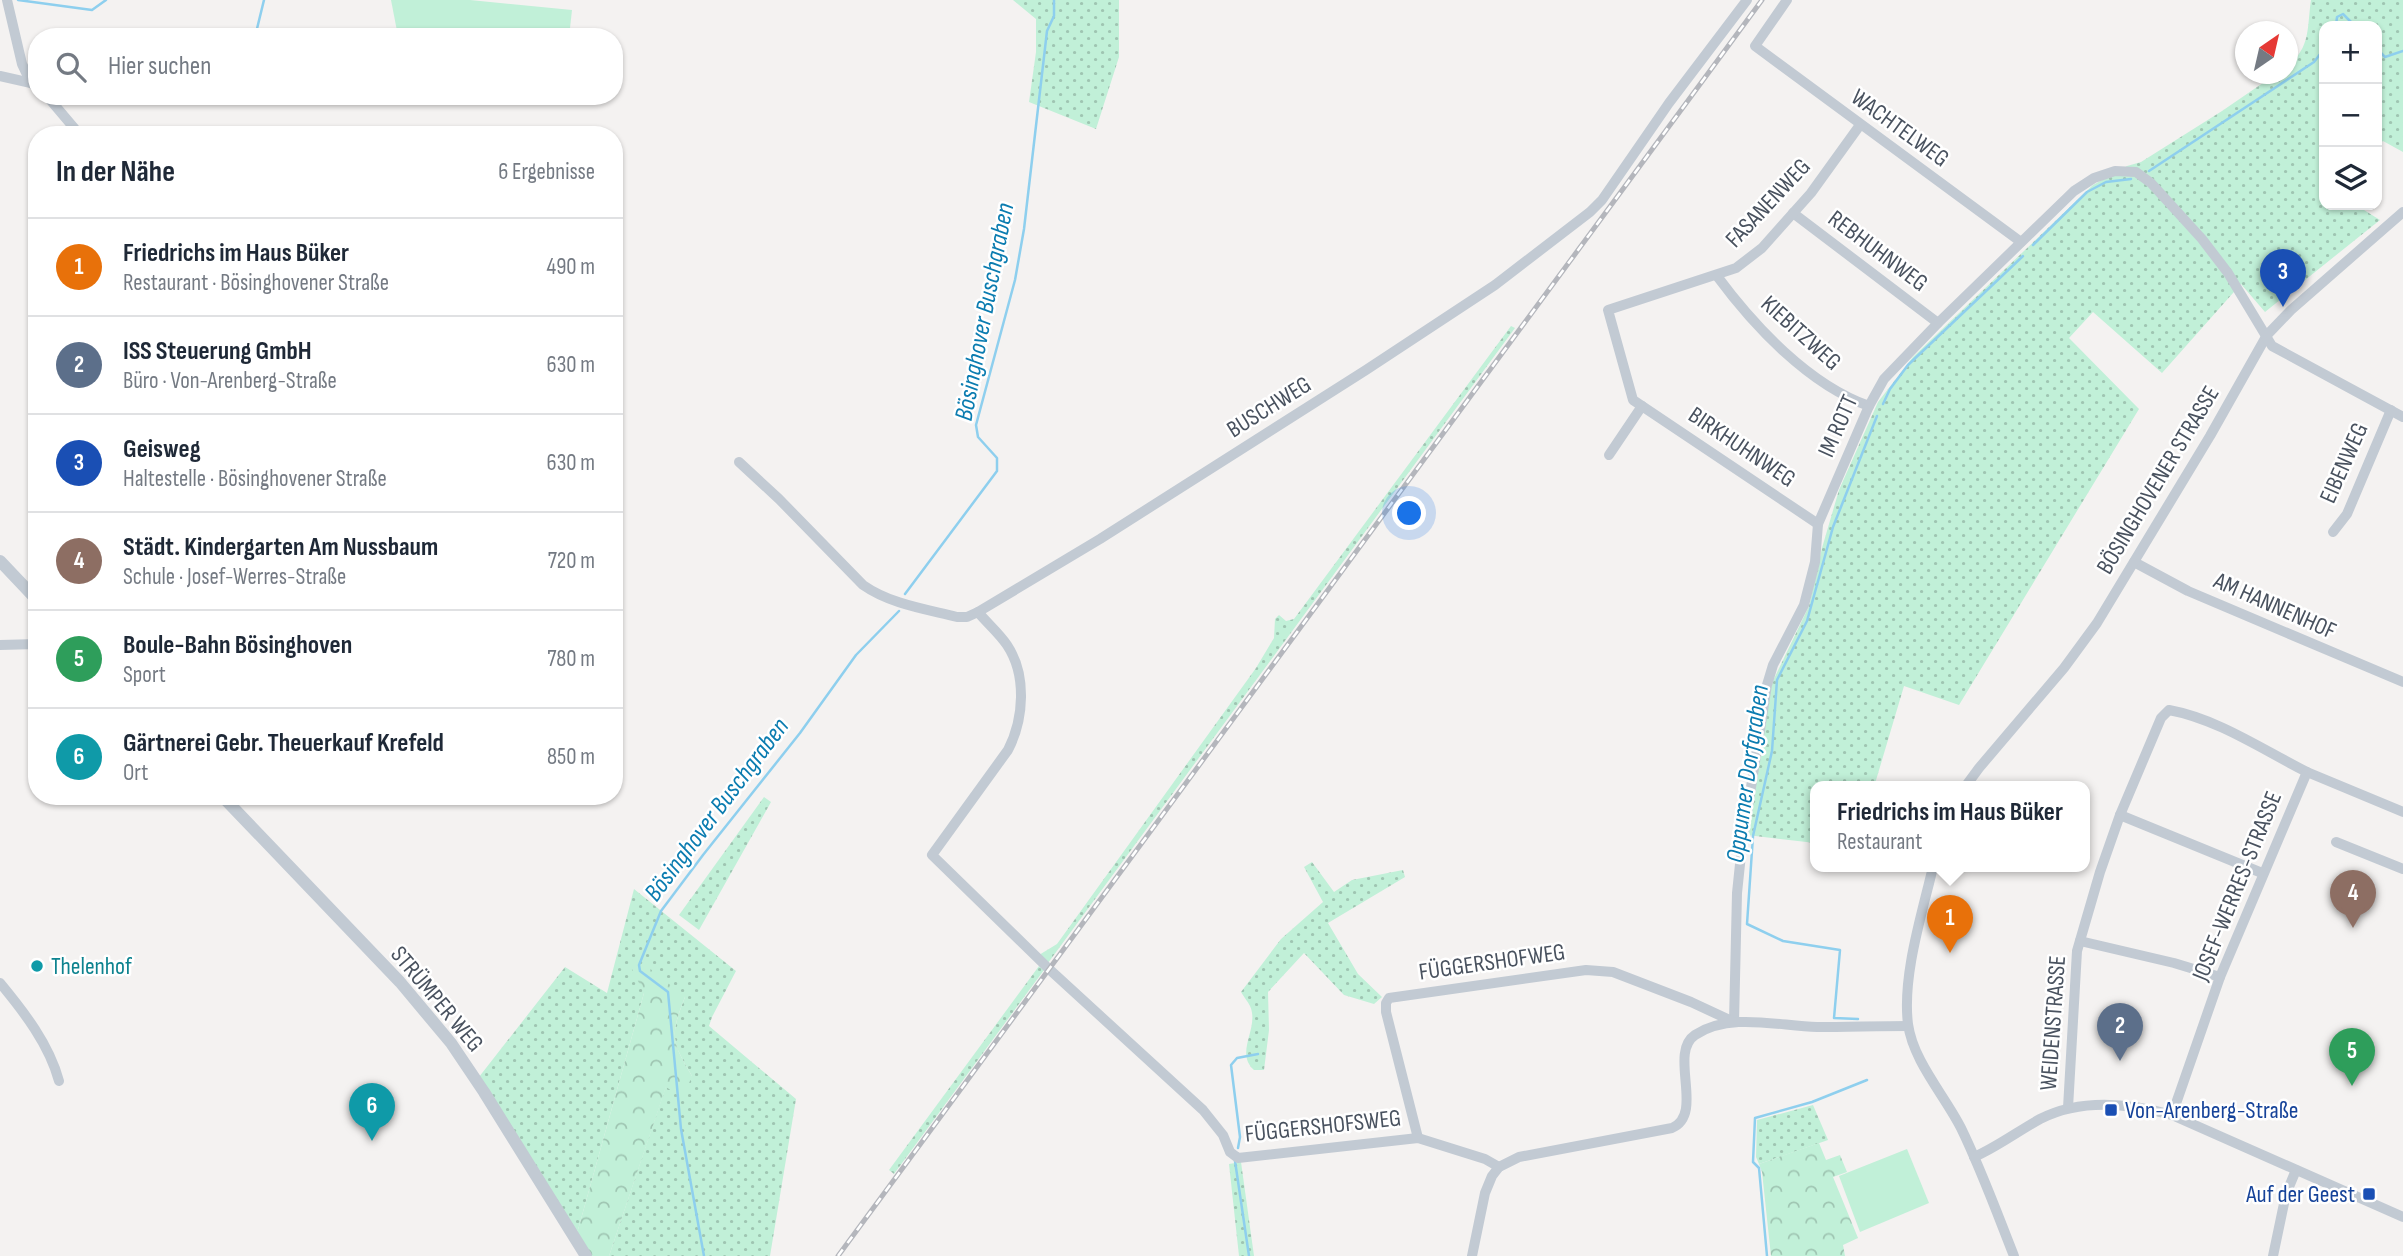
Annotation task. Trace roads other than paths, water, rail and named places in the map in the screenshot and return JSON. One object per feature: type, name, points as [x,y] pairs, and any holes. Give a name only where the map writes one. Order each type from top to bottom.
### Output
[{"type":"street","points":[[7,0],[22,64],[28,74]]},
{"type":"street","name":"BUSCHWEG","points":[[978,612],[1100,539],[1366,370],[1495,285],[1571,228],[1602,200],[1669,103],[1747,0]]},
{"type":"street","name":"WACHTELWEG","points":[[1787,0],[1755,46],[2021,242]]},
{"type":"street","points":[[0,76],[28,83]]},
{"type":"street","points":[[55,105],[72,126]]},
{"type":"street","name":"FASANENWEG","points":[[1608,310],[1736,268],[1755,254],[1811,193],[1860,125]]},
{"type":"street","name":"IM ROTT","points":[[1734,1022],[1740,857],[1766,685],[1773,664],[1804,605],[1815,562],[1818,524],[1868,406],[1884,379],[2074,191],[2094,178],[2115,171],[2136,172],[2151,183],[2202,239],[2228,273],[2267,335]]},
{"type":"street","name":"BÖSINGHOVENER STRASSE","points":[[1969,781],[2064,668],[2097,623],[2210,436],[2267,335],[2291,310],[2403,212]]},
{"type":"street","name":"REBHUHNWEG","points":[[1793,213],[1938,323]]},
{"type":"street","name":"KIEBITZWEG","points":[[1717,276],[1751,318],[1797,362],[1830,388],[1868,406]]},
{"type":"street","name":"BIRKHUHNWEG","points":[[1608,310],[1633,400],[1818,524]]},
{"type":"street","points":[[2267,335],[2272,346],[2403,417]]},
{"type":"street","points":[[1609,455],[1642,406]]},
{"type":"street","name":"EIBENWEG","points":[[2333,532],[2347,513],[2391,410]]},
{"type":"street","points":[[739,463],[770,489],[857,579],[875,593],[957,617],[967,617],[978,612]]},
{"type":"street","points":[[0,561],[28,591]]},
{"type":"street","name":"AM HANNENHOF","points":[[2134,562],[2188,591],[2403,682]]},
{"type":"street","name":"FÜGGERSHOFSWEG","points":[[978,612],[1009,647],[1019,678],[1020,717],[1008,750],[932,855],[1049,970],[1203,1110],[1223,1135],[1230,1152],[1238,1158],[1418,1138],[1485,1159],[1499,1167]]},
{"type":"street","points":[[0,645],[28,643]]},
{"type":"street","name":"WEIDENSTRASSE","points":[[2068,1108],[2077,951],[2120,816],[2161,718],[2169,710],[2186,713],[2239,736],[2306,772]]},
{"type":"street","name":"JOSEF-WERRES-STRASSE","points":[[2172,1115],[2220,977],[2306,772],[2403,812]]},
{"type":"street","name":"STRÜMPER WEG","points":[[231,805],[400,982],[451,1043],[484,1091],[586,1256]]},
{"type":"street","points":[[2120,816],[2262,873]]},
{"type":"street","points":[[2336,842],[2403,869]]},
{"type":"street","points":[[1932,872],[1913,956],[1908,991],[1908,1026],[1922,1063],[1959,1125],[1974,1157],[2014,1256]]},
{"type":"street","name":"WEIDENSTRASSE","points":[[2080,941],[2174,963],[2220,977]]},
{"type":"street","name":"FÜGGERSHOFWEG","points":[[1418,1138],[1386,1012],[1389,998],[1586,970],[1613,972],[1734,1022]]},
{"type":"street","points":[[0,983],[29,1020],[54,1064],[59,1081]]},
{"type":"street","points":[[1472,1256],[1485,1193],[1499,1167],[1519,1157],[1676,1126],[1681,1122],[1686,1111],[1685,1052],[1693,1036],[1734,1022],[1815,1027],[1908,1026]]},
{"type":"street","points":[[1974,1157],[2043,1118],[2068,1108],[2111,1104],[2143,1107],[2172,1115],[2403,1217]]},
{"type":"street","points":[[2273,1256],[2286,1194],[2296,1170]]},
{"type":"waterway","points":[[18,0],[92,10],[106,0]]},
{"type":"waterway","points":[[257,28],[264,0]]},
{"type":"waterway","name":"Bösinghover Buschgraben","points":[[905,594],[997,471],[997,458],[978,437],[976,425],[1015,280],[1024,229],[1047,31],[1054,16],[1054,0]]},
{"type":"waterway","name":"Oppumer Dorfgraben","points":[[2337,21],[2337,17],[2343,14],[2350,21]]},
{"type":"waterway","name":"Oppumer Dorfgraben","points":[[2382,54],[2385,57],[2403,51]]},
{"type":"waterway","name":"Oppumer Dorfgraben","points":[[2149,171],[2314,62],[2319,56]]},
{"type":"waterway","name":"Oppumer Dorfgraben","points":[[2033,245],[2087,192],[2106,182],[2131,179]]},
{"type":"waterway","name":"Oppumer Dorfgraben","points":[[1883,404],[1890,389],[1908,365],[2023,256]]},
{"type":"waterway","name":"Oppumer Dorfgraben","points":[[1858,1019],[1834,1018],[1840,950],[1783,941],[1747,924],[1753,836],[1772,751],[1777,680],[1807,621],[1833,527],[1877,416]]},
{"type":"waterway","name":"Bösinghover Buschgraben","points":[[704,1256],[681,1129],[668,992],[640,971],[639,965],[661,911],[800,733],[856,655],[899,611]]},
{"type":"waterway","points":[[1238,1148],[1240,1137],[1231,1065],[1237,1058],[1258,1054]]},
{"type":"waterway","points":[[1767,1256],[1759,1168],[1753,1162],[1755,1118],[1812,1102],[1867,1080]]},
{"type":"waterway","points":[[1235,1161],[1249,1256]]},
{"type":"railway","points":[[838,1256],[1762,0]]},
{"type":"place","name":"Geisweg","points":[[2283,307]]},
{"type":"place","name":"Städt. Kindergarten Am Nussbaum","points":[[2353,928]]},
{"type":"place","name":"Friedrichs im Haus Büker","points":[[1950,953]]},
{"type":"place","name":"Thelenhof","points":[[37,966]]},
{"type":"place","name":"ISS Steuerung GmbH","points":[[2120,1061]]},
{"type":"place","name":"Boule-Bahn Bösinghoven","points":[[2352,1086]]},
{"type":"place","name":"Von-Arenberg-Straße","points":[[2111,1110]]},
{"type":"place","name":"Gärtnerei Gebr. Theuerkauf Krefeld","points":[[372,1141]]},
{"type":"place","name":"Auf der Geest","points":[[2369,1194]]}]
